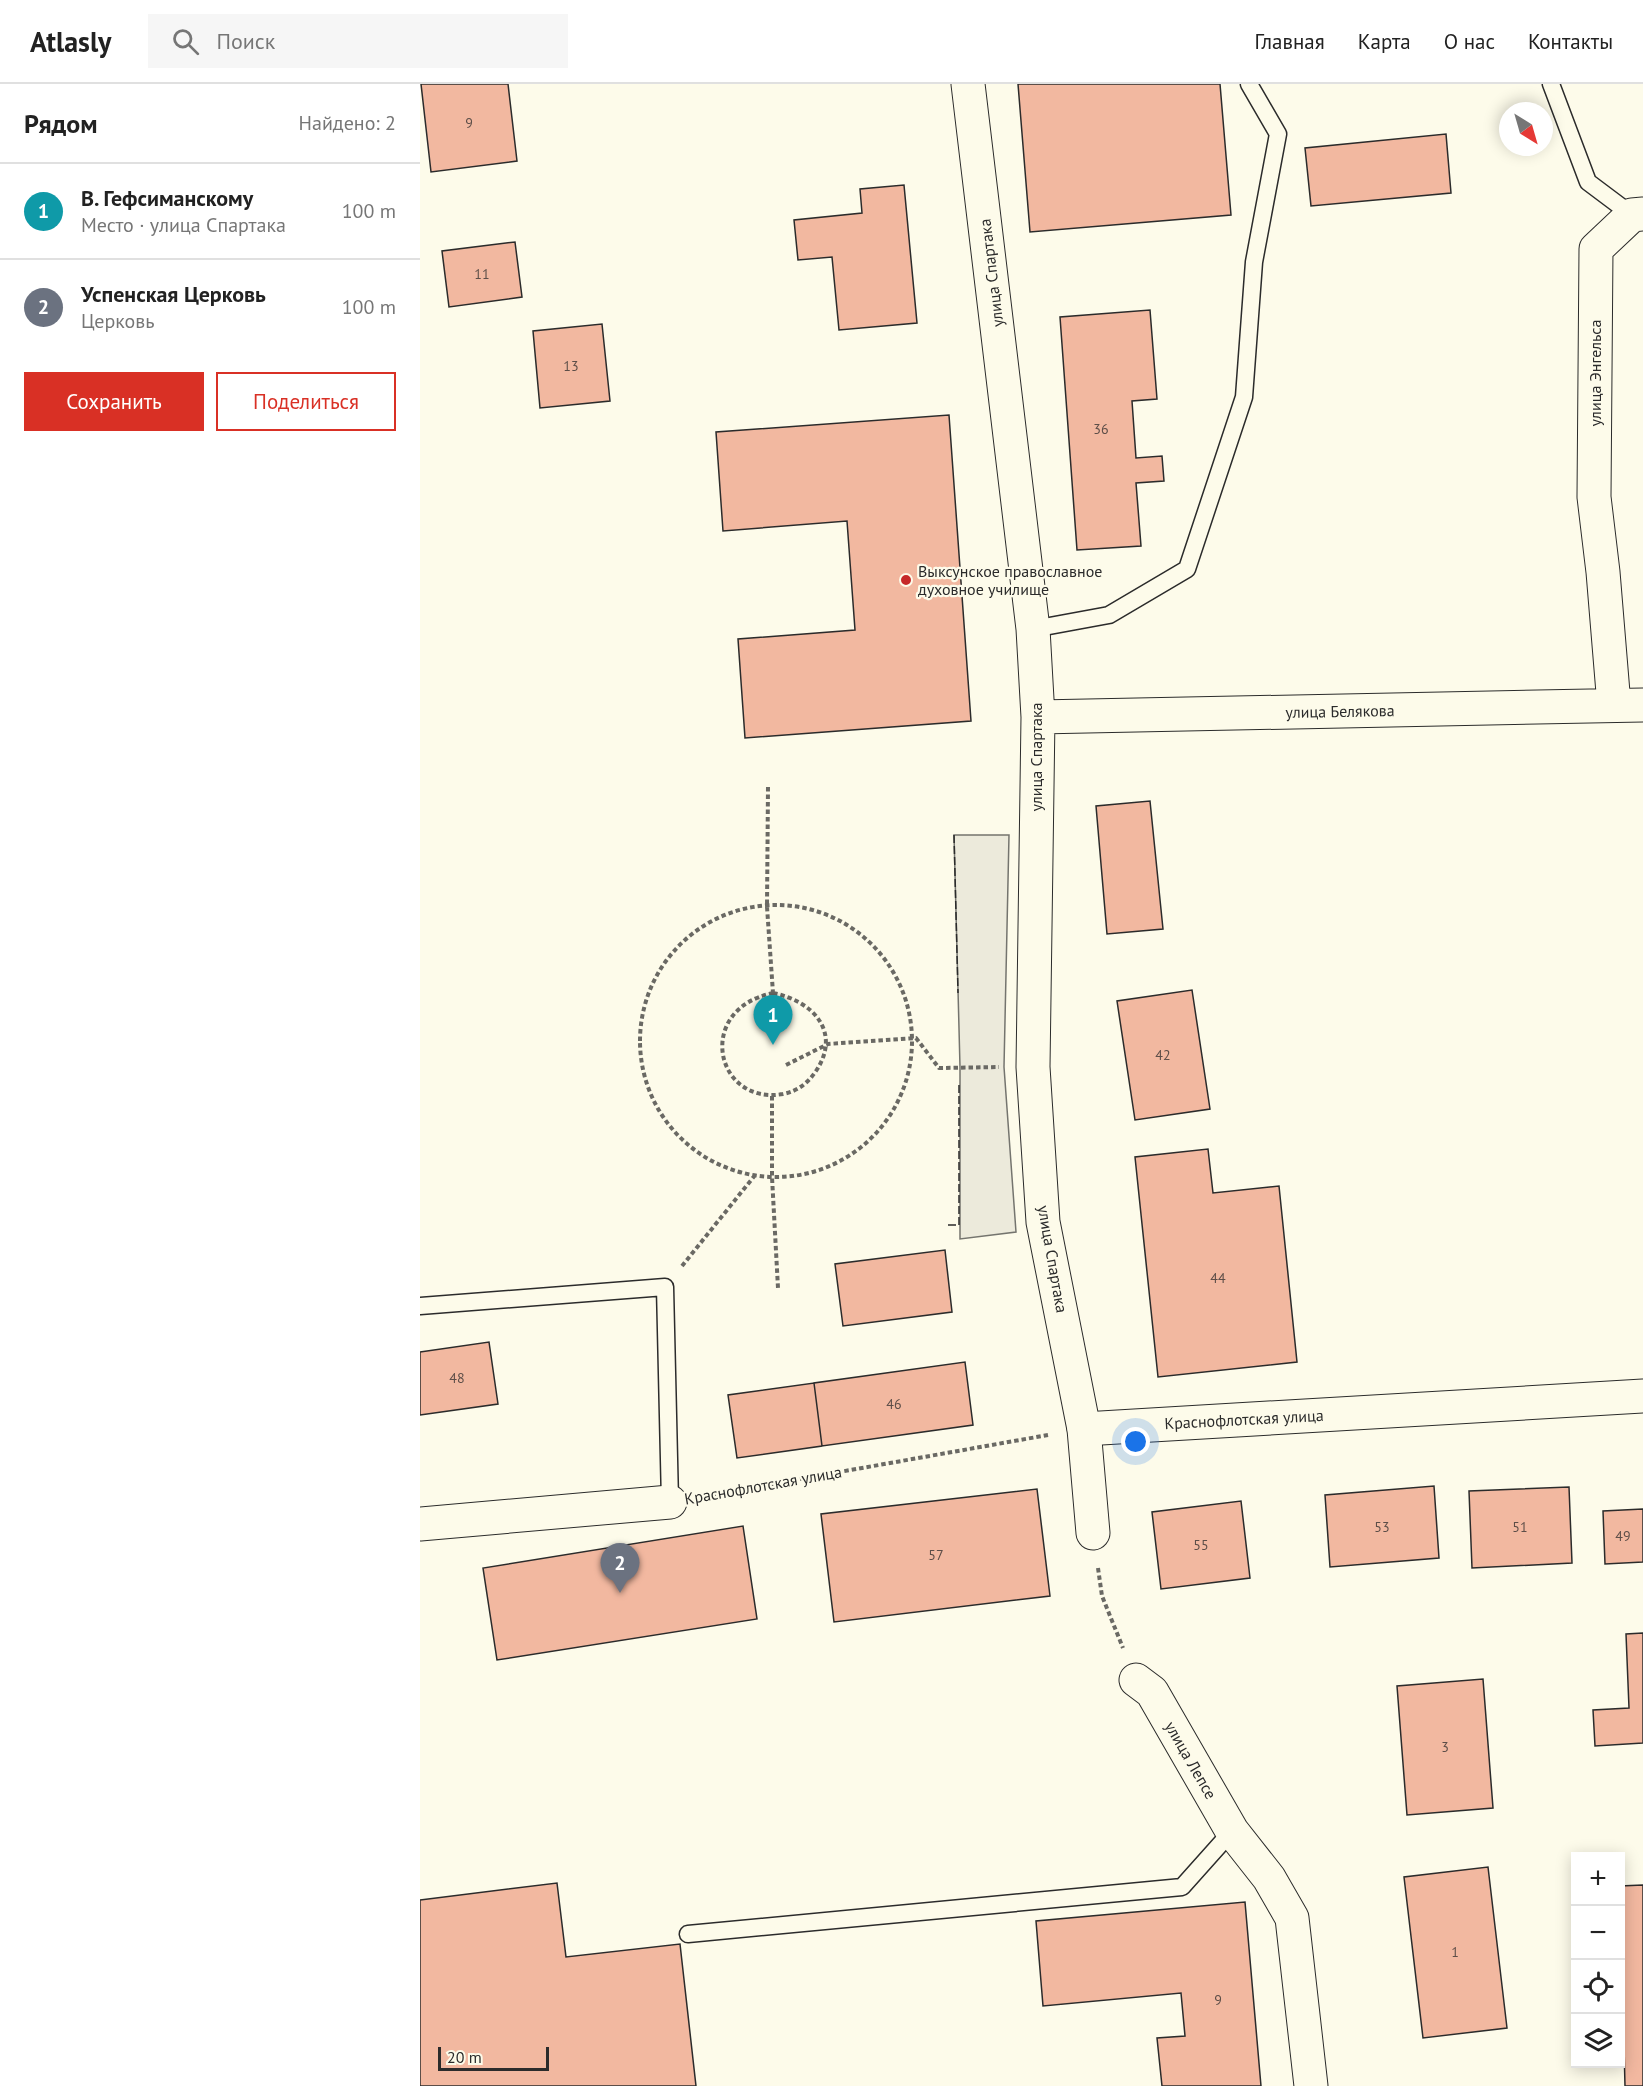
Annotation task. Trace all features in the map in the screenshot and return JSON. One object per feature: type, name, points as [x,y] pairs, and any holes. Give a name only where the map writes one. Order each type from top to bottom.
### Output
[{"type":"street","name":"улица Спартака","points":[[968,84],[1033,629],[1038,717],[1034,1079],[1043,1222],[1084,1429]]},
{"type":"street","name":"улица Энгельса","points":[[1628,705],[1603,573],[1594,497],[1596,249],[1637,214]]},
{"type":"street","name":"улица Белякова","points":[[1038,717],[1628,705]]},
{"type":"street","name":"Краснофлотская улица","points":[[1084,1429],[1643,1396]]},
{"type":"street","points":[[1084,1429],[1093,1533]]},
{"type":"street","name":"Краснофлотская улица","points":[[420,1524],[670,1502]]},
{"type":"street","name":"улица Лепсе","points":[[1137,1680],[1152,1692],[1232,1831],[1269,1878],[1292,1918],[1311,2086]]},
{"type":"lane","points":[[1033,629],[1110,615],[1187,569],[1244,397],[1254,262],[1278,134],[1249,84]]},
{"type":"lane","name":"улица Энгельса","points":[[1551,84],[1588,182],[1637,214]]},
{"type":"lane","points":[[420,1306],[665,1287]]},
{"type":"lane","name":"Краснофлотская улица","points":[[665,1287],[670,1502]]},
{"type":"lane","points":[[688,1934],[1182,1887],[1232,1831]]},
{"type":"path","points":[[768,787],[767,907],[773,993]]},
{"type":"path","points":[[916,1038],[903,1091],[890,1115],[873,1136],[853,1153],[830,1166],[804,1174],[772,1177],[725,1168],[701,1156],[680,1139],[663,1119],[650,1095],[642,1070],[639,1043],[641,1017],[649,991],[661,967],[678,946],[698,928],[722,916],[747,908],[801,907],[826,914],[850,926],[871,943],[888,964],[901,987],[916,1038],[939,1068],[960,1067]]},
{"type":"path","points":[[773,993],[793,997],[810,1009],[822,1024],[828,1044],[820,1065],[809,1082],[792,1092],[772,1096],[753,1092],[736,1081],[725,1064],[722,1044],[726,1024],[737,1008],[754,997],[773,993]]},
{"type":"path","points":[[786,1065],[828,1044],[916,1038]]},
{"type":"path","points":[[772,1096],[772,1177],[778,1288]]},
{"type":"path","points":[[665,1287],[757,1173]]},
{"type":"path","name":"Краснофлотская улица","points":[[670,1502],[1084,1429]]},
{"type":"path","points":[[1093,1533],[1101,1596],[1137,1680]]},
{"type":"shaded area","points":[[954,835],[1009,835],[1004,1067],[1016,1232],[960,1239],[960,1067]]},
{"type":"building","points":[[421,84],[508,84],[517,161],[431,172]]},
{"type":"building","points":[[1018,84],[1220,84],[1231,215],[1030,232]]},
{"type":"building","points":[[1446,134],[1451,193],[1311,206],[1305,148]]},
{"type":"building","points":[[904,185],[917,323],[839,330],[832,257],[798,260],[794,220],[862,213],[860,189]]},
{"type":"building","points":[[515,242],[522,297],[449,307],[442,251]]},
{"type":"building","points":[[1150,310],[1157,399],[1132,401],[1136,458],[1162,456],[1164,481],[1136,483],[1141,546],[1077,550],[1060,317]]},
{"type":"building","points":[[602,324],[610,401],[540,408],[533,331]]},
{"type":"building","name":"Выксунское православное духовное училище","points":[[949,415],[971,721],[745,738],[738,639],[855,630],[847,521],[723,531],[716,432]]},
{"type":"building","points":[[1150,801],[1163,929],[1107,934],[1096,806]]},
{"type":"building","points":[[1192,990],[1210,1109],[1135,1120],[1117,1001]]},
{"type":"building","points":[[1208,1149],[1213,1193],[1279,1186],[1297,1362],[1158,1377],[1135,1157]]},
{"type":"building","points":[[945,1250],[952,1312],[843,1326],[835,1264]]},
{"type":"building","points":[[489,1342],[498,1404],[420,1415],[420,1352]]},
{"type":"building","points":[[965,1362],[973,1425],[822,1446],[814,1383]]},
{"type":"building","points":[[814,1383],[822,1446],[737,1458],[728,1395]]},
{"type":"building","points":[[1434,1486],[1439,1558],[1330,1567],[1325,1495]]},
{"type":"building","points":[[1569,1487],[1572,1563],[1472,1568],[1469,1491]]},
{"type":"building","points":[[1037,1489],[1050,1596],[834,1622],[821,1514]]},
{"type":"building","points":[[1241,1501],[1250,1578],[1161,1589],[1152,1512]]},
{"type":"building","points":[[1643,1509],[1643,1562],[1605,1564],[1603,1511]]},
{"type":"building","points":[[743,1526],[757,1619],[497,1660],[483,1568]]},
{"type":"building","points":[[1643,1633],[1643,1743],[1595,1746],[1593,1710],[1629,1708],[1626,1634]]},
{"type":"building","points":[[1483,1679],[1493,1808],[1407,1815],[1397,1686]]},
{"type":"building","points":[[1488,1867],[1507,2028],[1423,2038],[1404,1877]]},
{"type":"building","points":[[557,1883],[566,1957],[680,1944],[696,2086],[420,2086],[420,1900]]},
{"type":"building","points":[[1643,1885],[1643,2086],[1625,2086],[1625,1886]]},
{"type":"building","points":[[1245,1902],[1261,2086],[1162,2086],[1157,2038],[1185,2036],[1181,1993],[1043,2006],[1036,1921]]},
{"type":"fence","points":[[954,835],[958,993]]},
{"type":"fence","points":[[948,1225],[959,1225],[959,1082]]},
{"type":"place","name":"Выксунское православное духовное училище","points":[[906,580]]},
{"type":"place","name":"В. Гефсиманскому","points":[[773,1045]]},
{"type":"place","name":"Успенская Церковь","points":[[620,1593]]}]
